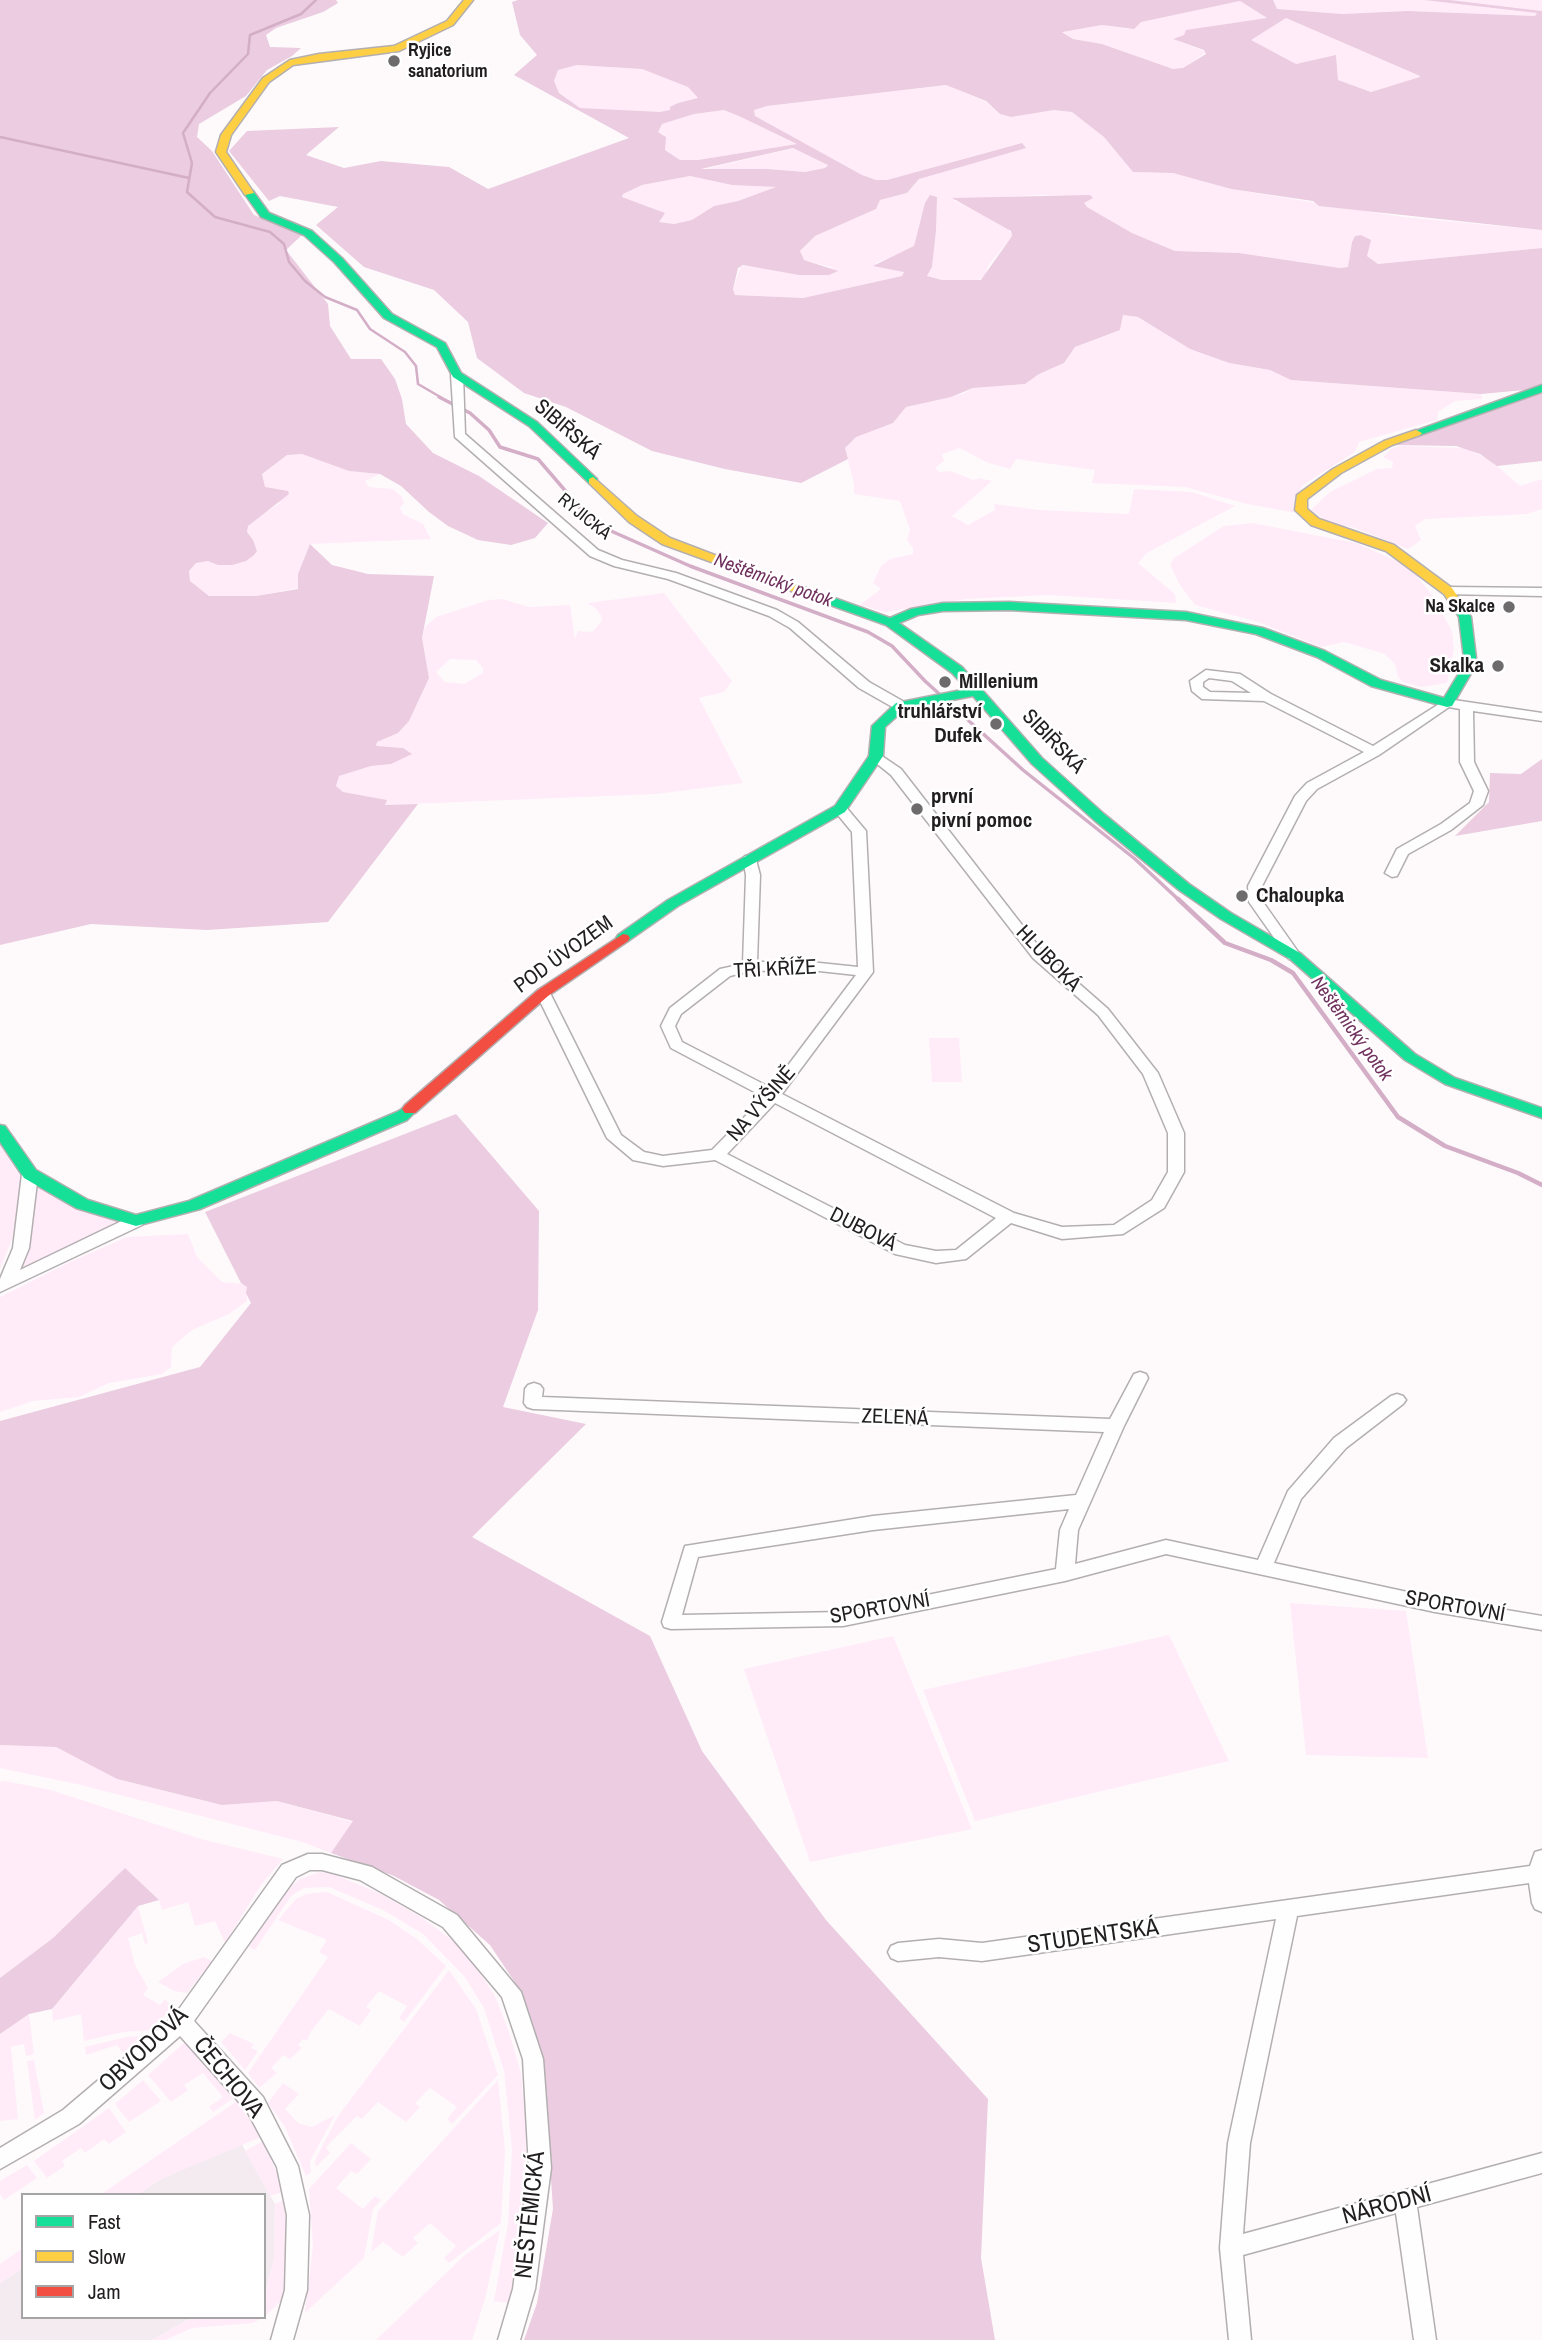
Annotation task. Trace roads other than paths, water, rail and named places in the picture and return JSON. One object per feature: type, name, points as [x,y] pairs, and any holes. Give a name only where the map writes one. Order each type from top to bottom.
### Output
[{"type":"street","name":"RYJICKÁ","points":[[469,0],[450,23],[396,49],[319,57],[290,63],[266,80],[226,135],[221,152],[265,215],[308,233],[338,260],[388,316],[441,345],[457,375],[459,435],[594,553],[618,563],[672,576],[773,612],[794,625],[864,685],[901,706]]},
{"type":"street","name":"SIBIŘSKÁ","points":[[457,375],[533,424],[634,519],[666,541],[890,622],[957,670],[1037,761],[1099,817],[1184,887],[1226,916],[1295,956],[1410,1057],[1450,1081],[1542,1113]]},
{"type":"street","points":[[1295,956],[1255,902],[1255,886],[1300,799],[1312,786],[1374,752],[1447,703],[1467,670],[1470,658],[1465,617],[1448,591],[1391,548],[1315,522],[1301,510],[1301,498],[1337,471],[1388,443],[1542,388]]},
{"type":"street","points":[[1448,591],[1542,592]]},
{"type":"street","points":[[890,622],[915,612],[943,607],[1009,607],[1186,616],[1259,631],[1321,654],[1376,683],[1447,703],[1542,717]]},
{"type":"street","points":[[901,706],[977,691]]},
{"type":"street","points":[[1266,697],[1374,752]]},
{"type":"street","name":"POD ÚVOZEM","points":[[136,1221],[194,1205],[402,1116],[543,993],[673,903],[840,809],[876,756],[879,726],[901,706]]},
{"type":"street","points":[[1392,873],[1402,852],[1446,827],[1476,805],[1481,792],[1467,762],[1466,706]]},
{"type":"street","name":"HLUBOKÁ","points":[[876,756],[896,772],[1038,955],[1103,1012],[1150,1073],[1176,1133],[1175,1176],[1158,1204],[1117,1230],[1062,1233],[1008,1217]]},
{"type":"street","points":[[840,809],[859,831],[866,972]]},
{"type":"street","points":[[750,859],[753,875],[750,967]]},
{"type":"street","name":"TŘI KŘÍŽE","points":[[772,1097],[676,1045],[668,1026],[675,1012],[724,972],[750,967],[810,966],[866,972]]},
{"type":"street","name":"NA VÝŠINĚ","points":[[543,993],[615,1138],[639,1156],[663,1161],[717,1155],[772,1097],[866,972]]},
{"type":"street","points":[[772,1097],[1008,1217]]},
{"type":"street","points":[[0,1130],[30,1174],[82,1204],[136,1221]]},
{"type":"street","name":"DUBOVÁ","points":[[717,1155],[901,1250],[936,1257],[960,1255],[1008,1217]]},
{"type":"street","points":[[3,1285],[21,1248],[30,1174]]},
{"type":"street","points":[[3,1285],[136,1221]]},
{"type":"street","points":[[1065,1574],[1069,1530],[1115,1426],[1140,1378]]},
{"type":"street","name":"ZELENÁ","points":[[534,1389],[533,1403],[1115,1426]]},
{"type":"street","points":[[1263,1568],[1294,1496],[1340,1443],[1397,1400]]},
{"type":"street","name":"SPORTOVNÍ","points":[[1081,1501],[873,1523],[691,1551],[671,1622],[843,1619],[1065,1574],[1166,1547],[1435,1605],[1542,1623]]},
{"type":"street","name":"OBVODOVÁ","points":[[0,2159],[71,2117],[181,2022],[289,1871],[309,1862],[322,1862]]},
{"type":"street","name":"NEŠTĚMICKÁ","points":[[322,1862],[365,1874],[450,1921],[511,1992],[533,2059],[540,2168],[524,2289],[509,2340]]},
{"type":"street","points":[[1540,1870],[1542,1903]]},
{"type":"street","name":"STUDENTSKÁ","points":[[898,1952],[939,1948],[982,1952],[1287,1910],[1540,1870]]},
{"type":"street","points":[[1240,2340],[1231,2248],[1239,2143],[1287,1910]]},
{"type":"street","name":"ČECHOVA","points":[[181,2022],[255,2104],[288,2166],[298,2215],[296,2290],[282,2340]]},
{"type":"street","name":"NÁRODNÍ","points":[[1231,2248],[1542,2163]]},
{"type":"street","points":[[1405,2201],[1425,2340]]},
{"type":"waterway","name":"Neštěmický potok","points":[[316,0],[301,14],[250,35],[248,54],[210,93],[183,133],[192,163],[187,192],[215,217],[270,232],[284,244],[289,262],[305,281],[325,297],[357,310],[370,329],[405,352],[416,366],[418,384],[442,398]]},
{"type":"waterway","points":[[0,137],[189,178]]},
{"type":"waterway","name":"Neštěmický potok","points":[[439,397],[470,413],[489,430],[500,447],[538,459],[593,523],[690,566],[868,632],[892,646],[925,681],[1023,770],[1135,859],[1180,901]]},
{"type":"waterway","name":"Neštěmický potok","points":[[1178,899],[1225,943],[1271,960],[1293,973],[1398,1117],[1445,1146],[1518,1173],[1542,1185]]},
{"type":"place","name":"Ryjice sanatorium","points":[[394,61]]},
{"type":"place","name":"Na Skalce","points":[[1509,607]]},
{"type":"place","name":"Skalka","points":[[1498,666]]},
{"type":"place","name":"Millenium","points":[[945,682]]},
{"type":"place","name":"truhlářství Dufek","points":[[996,724]]},
{"type":"place","name":"první pivní pomoc","points":[[917,809]]},
{"type":"place","name":"Chaloupka","points":[[1242,896]]}]
